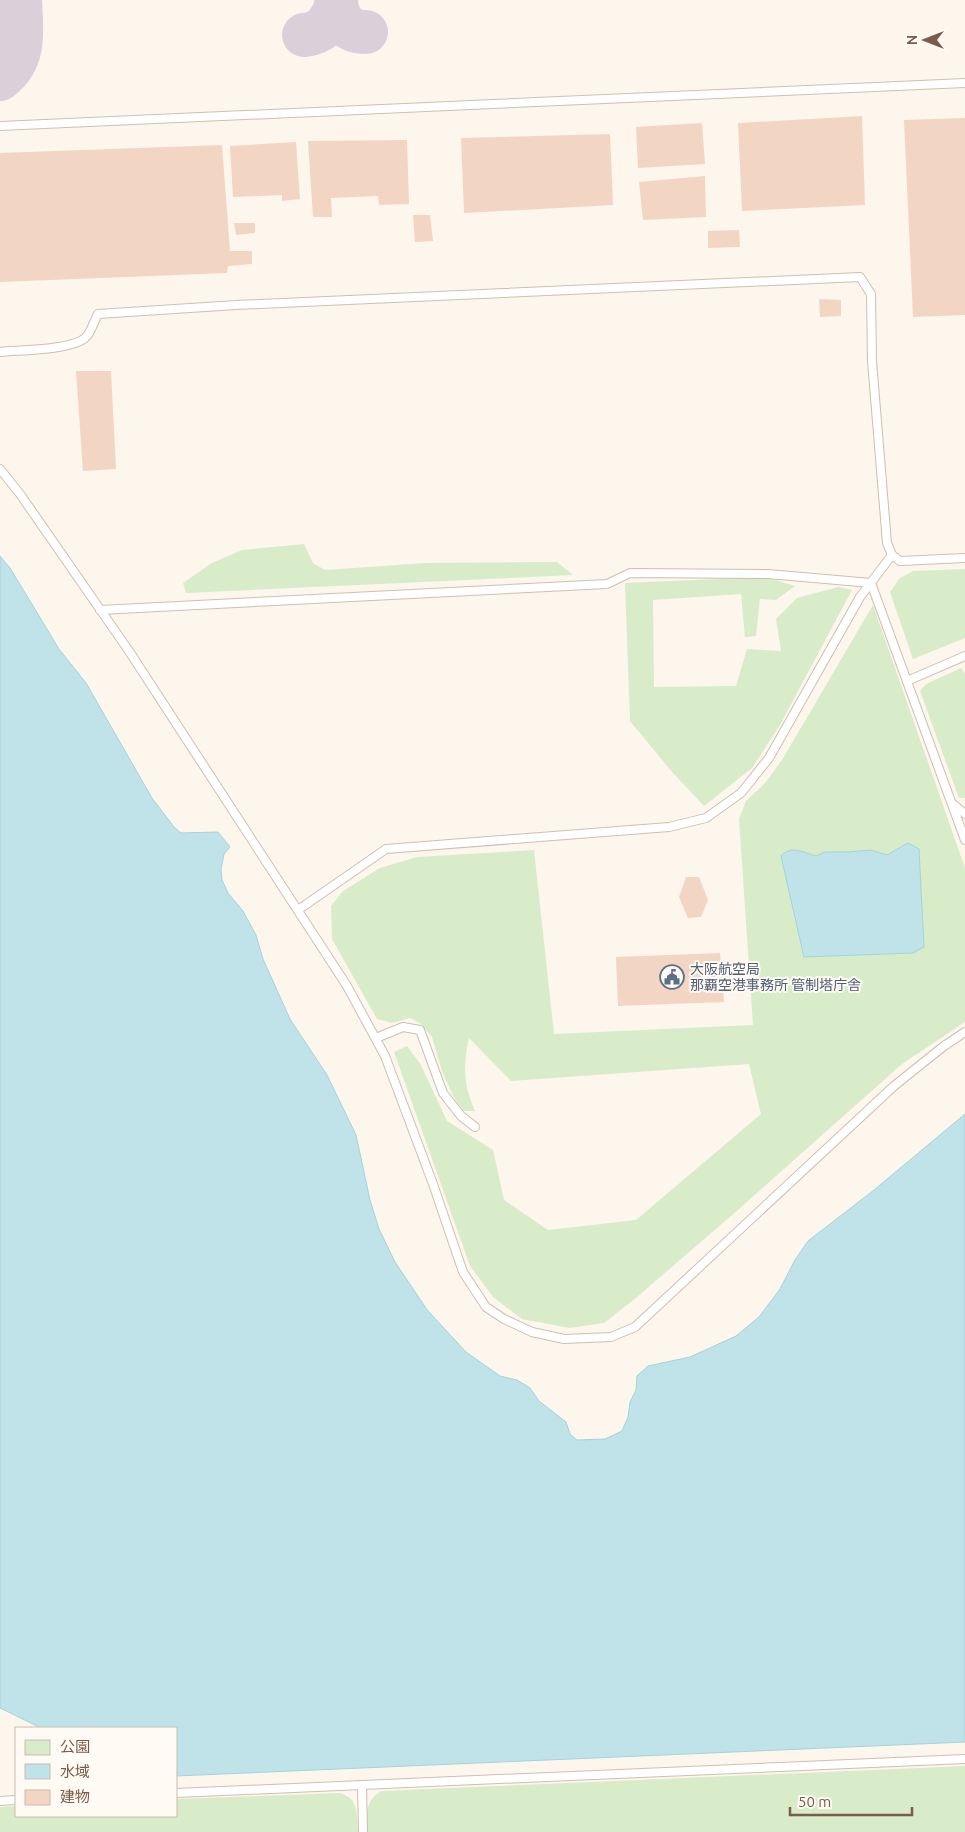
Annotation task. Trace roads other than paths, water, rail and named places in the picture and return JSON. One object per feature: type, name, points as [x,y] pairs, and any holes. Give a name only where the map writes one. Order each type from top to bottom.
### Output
[{"type":"lane","points":[[0,126],[965,83]]},
{"type":"lane","points":[[0,352],[62,347],[78,342],[86,338],[98,314],[245,304],[860,278],[870,294],[872,361],[887,543],[892,555],[900,561],[965,558]]},
{"type":"lane","points":[[0,469],[20,494],[134,659],[347,986],[376,1038],[389,1066],[433,1184],[463,1272],[486,1307],[504,1319],[532,1332],[564,1339],[611,1336],[635,1327],[880,1099],[944,1046],[965,1032]]},
{"type":"lane","points":[[298,910],[386,849],[669,827],[706,818],[741,793],[769,758],[860,596],[892,555]]},
{"type":"lane","points":[[100,610],[607,584],[630,573],[768,574],[871,583]]},
{"type":"lane","points":[[871,583],[965,840]]},
{"type":"lane","points":[[907,681],[965,656]]},
{"type":"lane","points":[[951,802],[965,814]]},
{"type":"lane","points":[[376,1038],[403,1027],[420,1030],[443,1093],[461,1116],[475,1127]]},
{"type":"lane","points":[[178,1793],[965,1760]]},
{"type":"lane","points":[[362,1785],[363,1832]]},
{"type":"lane","points":[[0,1800],[15,1800]]},
{"type":"water","points":[[0,556],[10,568],[59,649],[86,683],[152,798],[174,827],[181,833],[218,832],[230,847],[224,854],[221,869],[222,880],[228,893],[243,911],[256,935],[263,959],[290,1019],[327,1075],[356,1135],[370,1200],[379,1229],[395,1262],[428,1311],[466,1352],[500,1376],[517,1380],[530,1388],[539,1401],[566,1422],[570,1434],[577,1440],[605,1439],[622,1431],[628,1417],[630,1402],[636,1390],[637,1376],[648,1366],[690,1357],[736,1336],[759,1317],[780,1289],[795,1260],[808,1241],[874,1190],[965,1114],[965,1742],[178,1776],[178,1727],[39,1727],[0,1708]]},
{"type":"water","points":[[908,843],[919,849],[924,947],[913,953],[804,957],[781,856],[793,850],[816,856],[825,852],[871,850],[887,855]]},
{"type":"place","name":"大阪航空局 那覇空港事務所 管制塔庁舎","points":[[672,977]]}]
